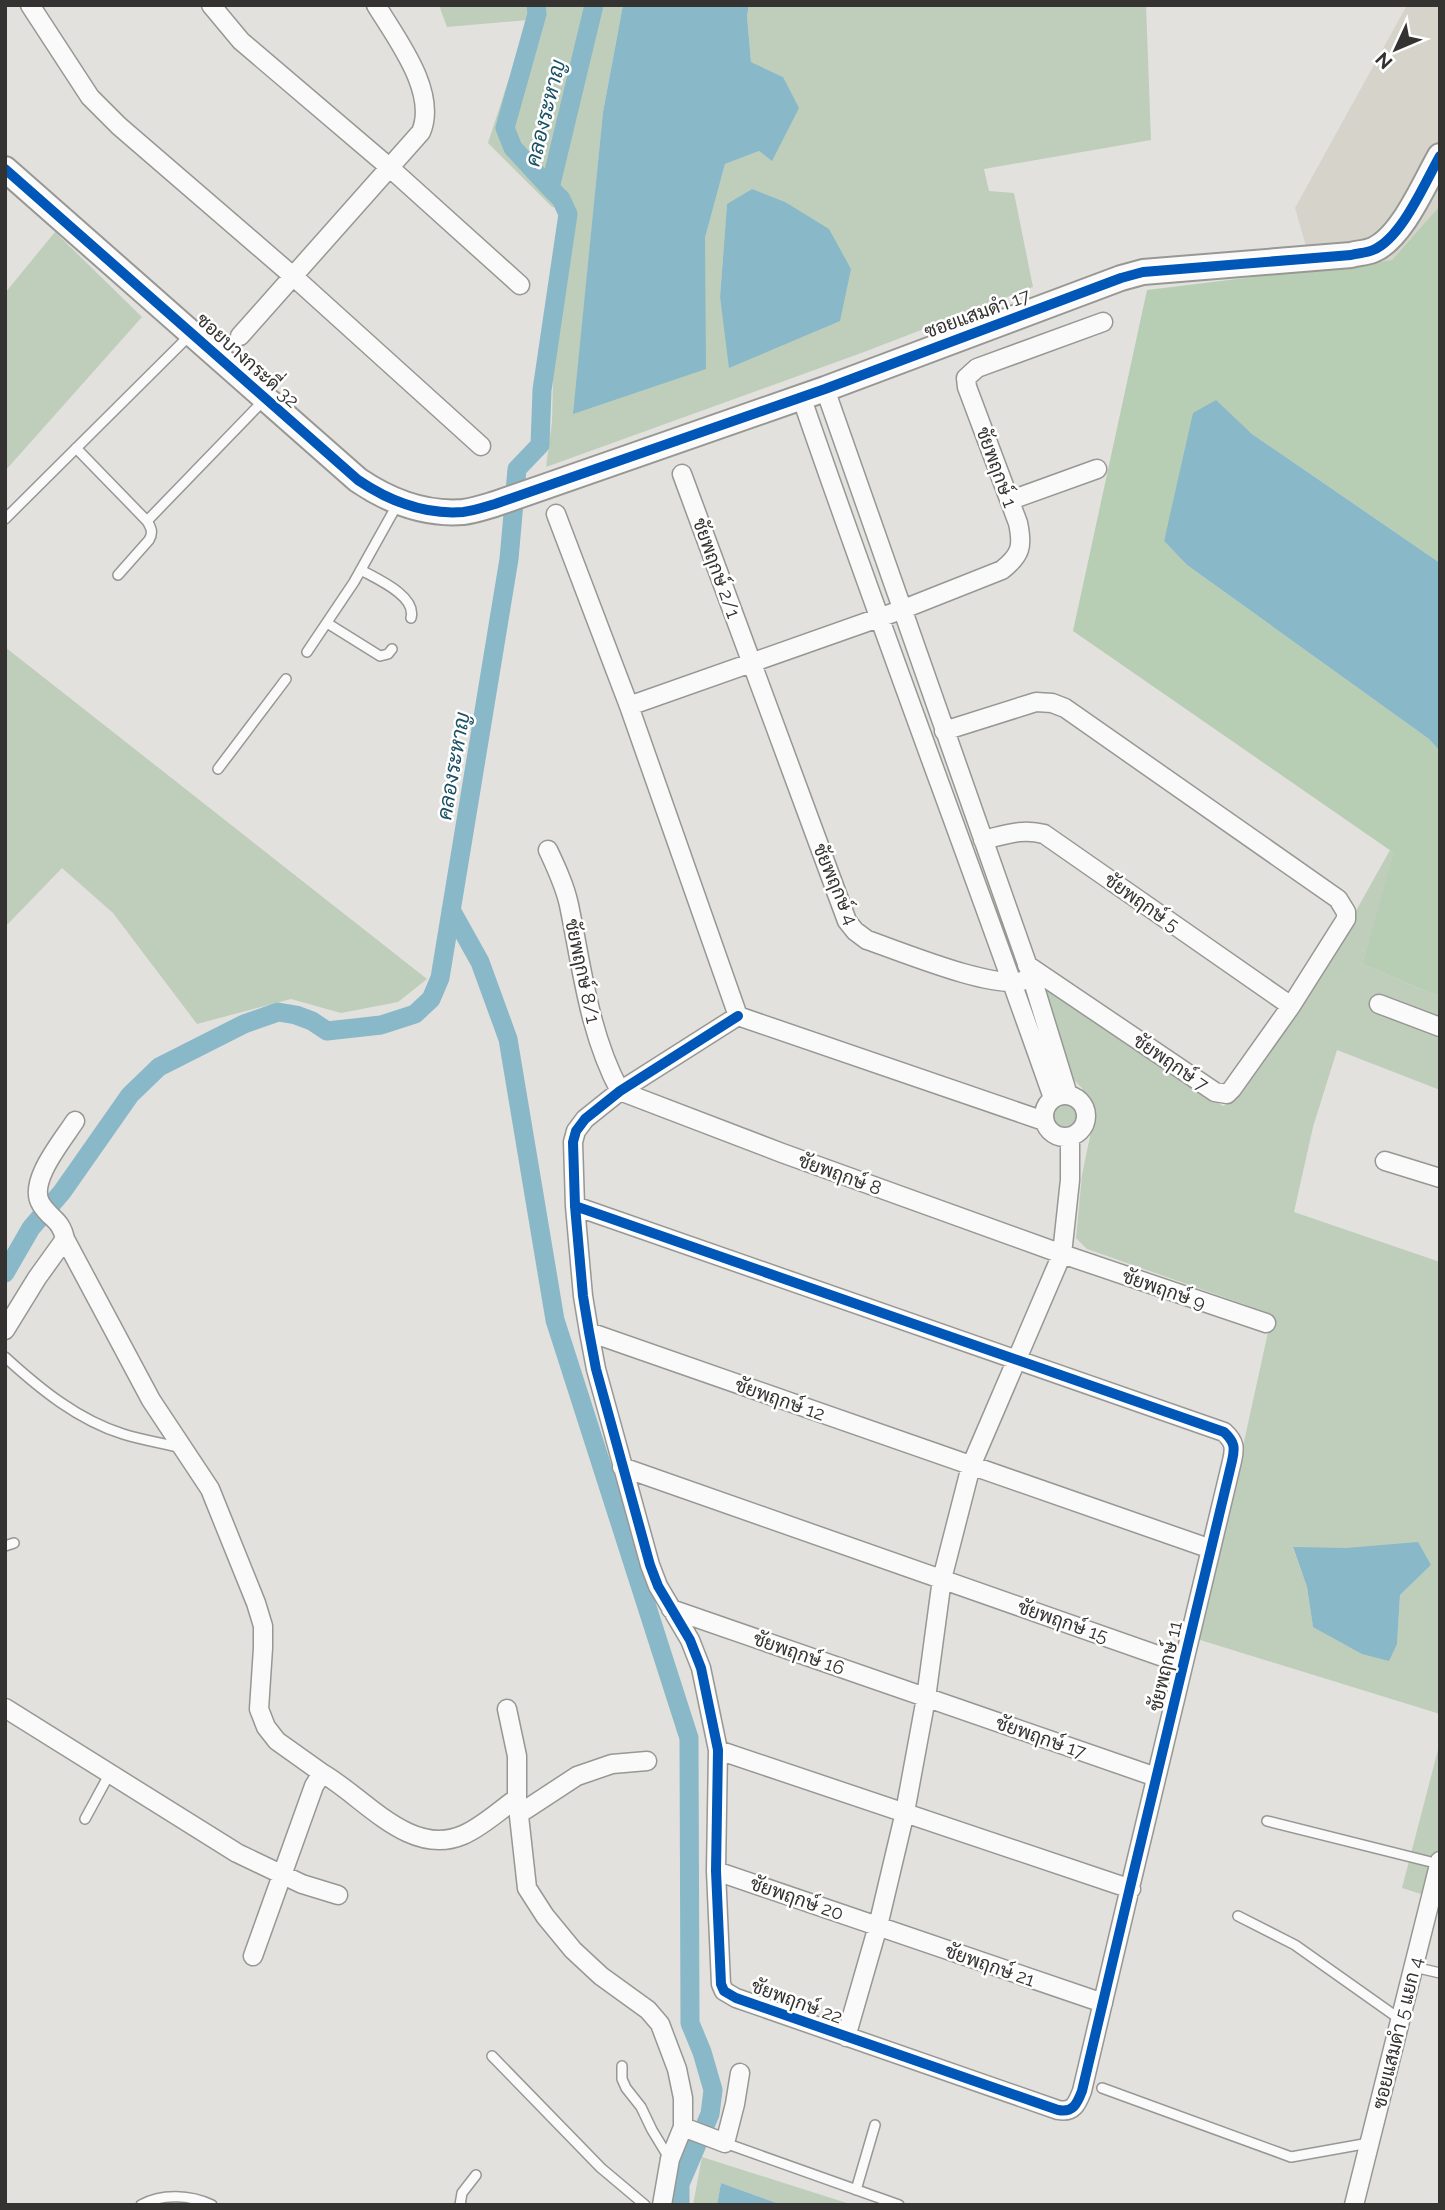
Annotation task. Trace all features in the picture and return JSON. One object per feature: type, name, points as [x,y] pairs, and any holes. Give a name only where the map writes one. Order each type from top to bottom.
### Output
[{"type":"street","points":[[30,5],[90,97],[119,127],[293,277],[481,446]]},
{"type":"street","points":[[211,5],[241,41],[389,167],[520,285]]},
{"type":"street","points":[[240,336],[421,132],[425,122],[425,108],[419,82],[406,54],[376,5]]},
{"type":"street","name":"ซอยแสมดำ 17","points":[[495,504],[825,389],[1143,272],[1351,255],[1374,250],[1388,239],[1403,221],[1440,156]]},
{"type":"street","name":"ซอยบางกระดี่ 32","points":[[5,169],[358,480],[398,503],[430,510],[463,512],[495,504]]},
{"type":"street","name":"ชัยพฤกษ์ 1","points":[[629,706],[901,610],[1002,570],[1011,563],[1020,551],[1021,540],[1010,500],[965,378],[977,368],[1103,322]]},
{"type":"street","points":[[825,389],[1029,971],[1060,1097]]},
{"type":"street","points":[[802,396],[849,536],[904,680],[943,796],[1013,983],[1060,1097]]},
{"type":"street","points":[[1010,500],[1097,469]]},
{"type":"street","name":"ชัยพฤกษ์ 2/1","points":[[682,474],[752,663]]},
{"type":"street","points":[[556,514],[629,706],[738,1016]]},
{"type":"street","points":[[849,536],[873,528]]},
{"type":"street","name":"ชัยพฤกษ์ 4","points":[[752,663],[847,920],[855,931],[867,940],[971,976],[1013,983],[1029,971]]},
{"type":"street","points":[[904,680],[924,674]]},
{"type":"street","points":[[944,731],[1036,702],[1052,703],[1065,708],[1338,899],[1346,912],[1346,919],[1290,1006]]},
{"type":"street","points":[[943,796],[964,789]]},
{"type":"street","name":"ชัยพฤกษ์ 5","points":[[983,840],[1017,831],[1030,830],[1044,834],[1290,1006]]},
{"type":"street","name":"ชัยพฤกษ์ 8/1","points":[[548,850],[569,903],[573,935],[598,1042],[620,1091]]},
{"type":"street","name":"ชัยพฤกษ์ 7","points":[[1029,971],[1220,1094],[1227,1094],[1232,1089],[1290,1006]]},
{"type":"street","points":[[1379,1004],[1440,1027]]},
{"type":"street","points":[[716,1871],[718,1750],[704,1677],[690,1640],[658,1586],[650,1565],[596,1370],[583,1296],[575,1206],[573,1142],[576,1131],[585,1119],[620,1091],[738,1016]]},
{"type":"street","points":[[738,1016],[1044,1121]]},
{"type":"street","name":"ชัยพฤกษ์ 8","points":[[620,1091],[782,1153],[1062,1254]]},
{"type":"street","points":[[1060,1097],[1081,1102],[1087,1115],[1082,1129],[1070,1137],[1057,1136],[1044,1121],[1047,1105],[1060,1097]]},
{"type":"street","points":[[75,1121],[41,1173],[37,1195],[62,1231],[150,1400],[210,1489],[262,1626],[259,1709],[266,1727],[277,1741],[396,1827],[424,1839],[445,1841],[466,1835],[577,1776],[612,1764],[647,1761]]},
{"type":"street","points":[[846,2037],[878,1926],[905,1812],[926,1698],[942,1579],[971,1466],[1062,1254],[1070,1180],[1070,1137]]},
{"type":"street","points":[[1385,1161],[1440,1178]]},
{"type":"street","name":"ชัยพฤกษ์ 11","points":[[575,1206],[1224,1432],[1231,1438],[1235,1448],[1077,2104],[1066,2112],[1058,2110]]},
{"type":"street","points":[[5,1330],[62,1231]]},
{"type":"street","name":"ชัยพฤกษ์ 9","points":[[1062,1254],[1266,1323]]},
{"type":"street","name":"ชัยพฤกษ์ 12","points":[[589,1332],[1210,1549]]},
{"type":"street","name":"ชัยพฤกษ์ 15","points":[[622,1467],[1183,1664]]},
{"type":"street","name":"ชัยพฤกษ์ 16","points":[[671,1609],[926,1698]]},
{"type":"street","name":"ชัยพฤกษ์ 17","points":[[926,1698],[1156,1777]]},
{"type":"street","points":[[5,1709],[237,1853],[302,1884],[338,1895]]},
{"type":"street","points":[[507,1709],[517,1756],[518,1806],[527,1888],[545,1916],[582,1959],[648,2010],[660,2024],[677,2069],[683,2098],[683,2127],[670,2159],[662,2205]]},
{"type":"street","points":[[718,1750],[1131,1888]]},
{"type":"street","points":[[253,1956],[314,1786],[322,1773]]},
{"type":"street","name":"ซอยแสมดำ 5 แยก 4","points":[[1357,2203],[1369,2143],[1439,1863]]},
{"type":"street","name":"ชัยพฤกษ์ 20","points":[[716,1871],[878,1926]]},
{"type":"street","name":"ชัยพฤกษ์ 22","points":[[716,1871],[719,1976],[724,1991],[736,1998],[1058,2110]]},
{"type":"street","name":"ชัยพฤกษ์ 21","points":[[878,1926],[1103,2003]]},
{"type":"street","points":[[683,2127],[724,2143],[740,2073]]},
{"type":"lane","points":[[5,519],[192,334]]},
{"type":"lane","points":[[147,522],[265,399]]},
{"type":"lane","points":[[76,448],[151,528],[149,540],[118,575]]},
{"type":"lane","points":[[307,652],[361,570],[398,503]]},
{"type":"lane","points":[[361,570],[404,597],[411,604],[411,618]]},
{"type":"lane","points":[[327,622],[380,656],[393,649]]},
{"type":"lane","points":[[218,769],[286,679]]},
{"type":"lane","points":[[5,1357],[37,1386],[80,1415],[122,1434],[184,1448]]},
{"type":"lane","points":[[85,1819],[110,1773]]},
{"type":"lane","points":[[1267,1821],[1439,1863]]},
{"type":"lane","points":[[1238,1916],[1295,1945],[1401,2020]]},
{"type":"lane","points":[[1414,1966],[1440,1973]]},
{"type":"lane","points":[[492,2056],[601,2168],[645,2205]]},
{"type":"lane","points":[[622,2066],[622,2079],[626,2088],[641,2107],[670,2159]]},
{"type":"lane","points":[[1102,2088],[1291,2157],[1369,2143]]},
{"type":"lane","points":[[856,2190],[875,2125]]},
{"type":"lane","points":[[724,2143],[899,2205]]},
{"type":"lane","points":[[460,2205],[462,2193],[476,2175]]},
{"type":"lane","points":[[141,2205],[165,2197],[200,2199],[212,2205]]},
{"type":"shaded area","points":[[1407,5],[1440,5],[1440,209],[1392,260],[1313,270],[1295,208]]},
{"type":"green space","points":[[439,5],[623,5],[603,112],[578,370],[705,369],[705,238],[725,164],[759,151],[772,160],[783,77],[751,62],[747,16],[749,5],[1146,5],[1151,140],[984,169],[989,191],[1014,193],[1033,287],[864,352],[546,467],[552,422],[553,378],[576,209],[552,207],[488,143],[528,20],[447,27]],"holes":[[[752,189],[730,367],[720,297],[727,205]]]},
{"type":"green space","points":[[1438,208],[1440,563],[1252,434],[1216,401],[1180,477],[1164,541],[1187,565],[1429,739],[1440,751],[1440,997],[1362,964],[1394,853],[1073,631],[1147,290],[1392,260]]},
{"type":"green space","points":[[55,232],[142,317],[5,471],[5,293]]},
{"type":"green space","points":[[5,647],[427,979],[398,1002],[341,1013],[291,999],[197,1024],[113,913],[62,868],[5,927]]},
{"type":"green space","points":[[1390,850],[1395,853],[1362,964],[1440,997],[1440,1090],[1337,1050],[1313,1127],[1294,1212],[1440,1262],[1440,1714],[1197,1639],[1272,1314],[1087,1249],[1076,1238],[1082,1175],[1093,1122],[1082,1088],[1070,1076],[1043,986],[1223,1106],[1236,1100],[1357,909]],"holes":[[[1293,1548],[1346,1548],[1431,1565],[1400,1595],[1397,1644],[1313,1627],[1307,1587]]]},
{"type":"green space","points":[[1065,1101],[1075,1105],[1079,1115],[1075,1125],[1065,1129],[1055,1125],[1051,1115],[1055,1105]]},
{"type":"green space","points":[[1440,1742],[1440,1900],[1402,1888]]},
{"type":"green space","points":[[702,2157],[853,2205],[782,2205],[721,2183],[717,2205],[693,2205]]},
{"type":"water","points":[[623,5],[749,5],[747,16],[751,62],[783,77],[799,108],[772,161],[759,151],[725,164],[705,238],[706,369],[573,414],[603,112]]},
{"type":"water","points":[[752,189],[785,202],[829,229],[851,269],[840,321],[729,368],[720,297],[727,204]]},
{"type":"water","points":[[1216,400],[1252,434],[1440,563],[1440,751],[1429,739],[1187,565],[1164,541],[1193,413]]},
{"type":"water","points":[[1418,1542],[1431,1565],[1400,1595],[1397,1644],[1389,1661],[1362,1654],[1313,1627],[1307,1587],[1293,1547],[1346,1548]]},
{"type":"water","points":[[721,2183],[782,2205],[717,2205]]},
{"type":"waterway","points":[[536,5],[537,14],[505,128],[513,148],[550,188]]},
{"type":"waterway","name":"คลองระหาญ","points":[[5,1273],[31,1228],[62,1192],[130,1095],[159,1067],[244,1024],[278,1012],[312,1021],[327,1031],[381,1025],[415,1014],[431,999],[440,978],[509,559],[517,469],[540,445],[542,390],[568,214],[561,199],[550,188],[594,5]]},
{"type":"waterway","points":[[451,910],[480,962],[508,1039],[555,1320],[689,1738],[690,2023],[713,2090],[710,2114],[680,2184],[680,2205]]},
{"type":"cycle path","points":[[5,169],[358,480],[407,505],[449,512],[495,504],[825,389],[1121,278],[1143,272],[1351,255],[1370,251],[1384,244],[1403,222],[1440,156]]},
{"type":"cycle path","points":[[575,1206],[1224,1432],[1232,1442],[1232,1461],[1082,2091],[1071,2109],[1058,2110],[736,1998],[724,1991],[721,1984],[716,1871],[718,1750],[701,1668],[690,1640],[658,1586],[650,1565],[596,1369],[583,1296],[575,1206],[573,1142],[576,1131],[585,1119],[620,1091],[738,1016]]}]
